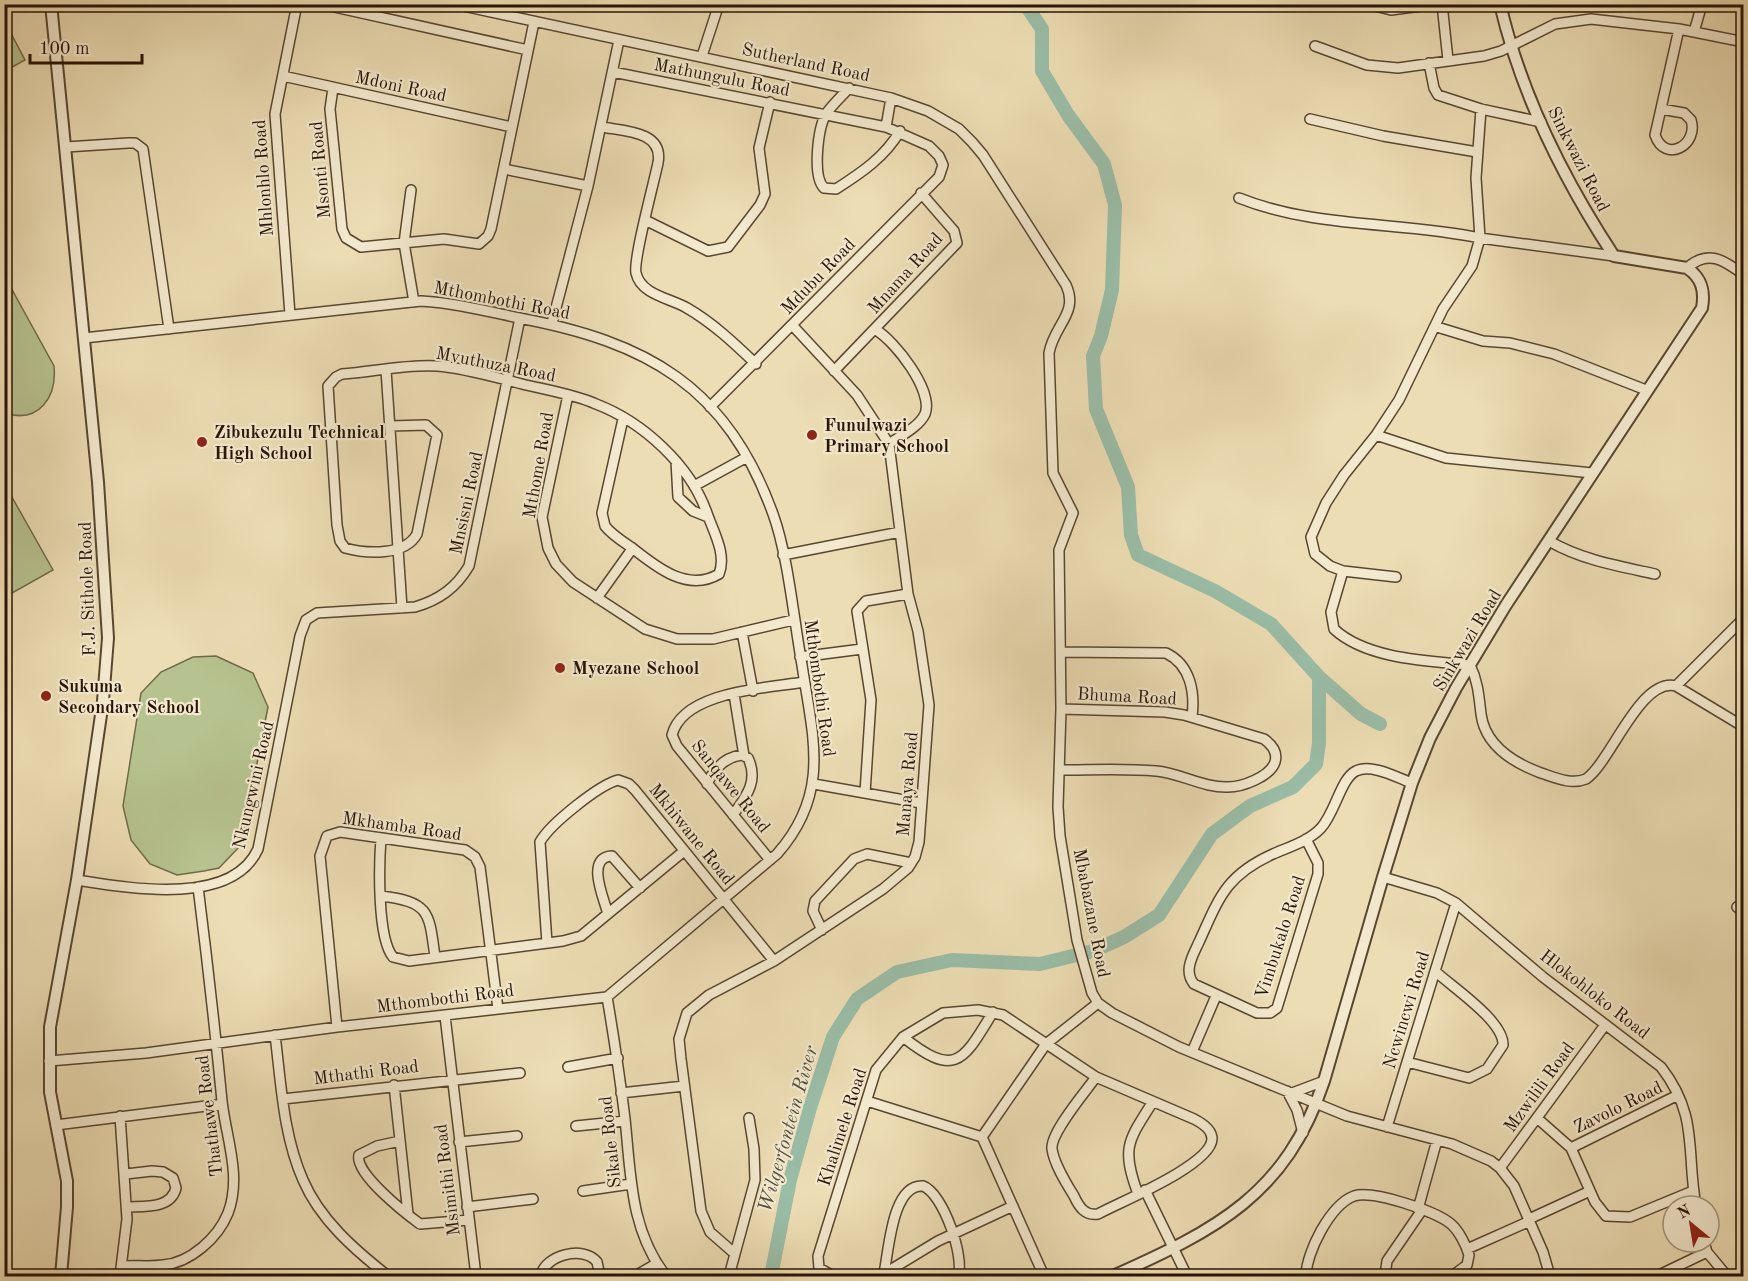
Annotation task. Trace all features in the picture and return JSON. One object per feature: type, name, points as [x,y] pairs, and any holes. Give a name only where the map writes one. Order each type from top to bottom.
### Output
[{"type":"street","name":"F.J. Sithole Road","points":[[51,4],[84,338],[108,638],[103,701],[77,880],[50,1027],[50,1092],[67,1180],[61,1276]]},
{"type":"street","name":"Mhlonhlo Road","points":[[290,315],[276,157],[275,110],[297,4]]},
{"type":"street","points":[[321,4],[528,50]]},
{"type":"street","name":"Sutherland Road","points":[[454,4],[849,88],[891,98],[928,111],[958,129],[983,155],[1066,285]]},
{"type":"street","points":[[702,56],[719,4]]},
{"type":"street","points":[[1366,4],[1391,10],[1436,4]]},
{"type":"street","points":[[1442,4],[1448,60]]},
{"type":"street","name":"Sinkwazi Road","points":[[1500,4],[1520,72],[1541,122],[1572,185],[1614,256]]},
{"type":"street","points":[[1694,32],[1702,4]]},
{"type":"street","points":[[1315,46],[1367,65],[1388,68],[1484,56],[1512,46],[1544,29],[1574,19],[1679,29],[1743,42]]},
{"type":"street","name":"Msonti Road","points":[[333,88],[330,109],[342,229],[346,238],[361,248],[444,239],[470,245],[484,241],[491,229],[534,22]]},
{"type":"street","points":[[1661,109],[1684,113],[1691,120],[1692,134],[1679,150],[1666,149],[1656,139],[1661,109],[1679,29]]},
{"type":"street","points":[[552,323],[602,127],[619,40]]},
{"type":"street","points":[[1429,63],[1434,88],[1438,95],[1481,109],[1541,122]]},
{"type":"street","name":"Mathungulu Road","points":[[613,72],[886,127],[900,131],[929,146],[939,156],[943,165]]},
{"type":"street","name":"Mdoni Road","points":[[283,76],[512,127]]},
{"type":"street","points":[[849,88],[825,115],[817,169],[819,181],[829,190],[844,184],[880,158],[892,145],[900,131]]},
{"type":"street","points":[[886,127],[891,98]]},
{"type":"street","points":[[646,221],[708,251],[728,247],[760,205],[765,194],[759,148],[770,102]]},
{"type":"street","points":[[1396,577],[1343,571],[1321,561],[1311,547],[1311,537],[1332,494],[1376,435],[1406,387],[1447,303],[1472,266],[1480,238],[1476,198],[1481,109]]},
{"type":"street","points":[[1310,119],[1383,136],[1477,152]]},
{"type":"street","points":[[602,127],[647,136],[657,148],[659,159],[635,264],[640,283],[646,289],[686,307],[756,364]]},
{"type":"street","points":[[66,147],[135,143],[143,149],[169,329]]},
{"type":"street","name":"Mdubu Road","points":[[710,407],[756,364],[942,174],[943,165]]},
{"type":"street","points":[[504,169],[588,186]]},
{"type":"street","points":[[411,190],[404,243],[414,302]]},
{"type":"street","name":"Mnama Road","points":[[834,370],[876,330],[957,243],[958,238],[951,226],[921,193]]},
{"type":"street","points":[[1239,198],[1263,208],[1312,219],[1445,230],[1480,238],[1687,268],[1700,258],[1713,256],[1743,275]]},
{"type":"street","name":"Sinkwazi Road","points":[[1113,1276],[1173,1250],[1220,1224],[1253,1197],[1283,1164],[1303,1133],[1317,1104],[1383,877],[1422,756],[1470,665],[1592,473],[1702,308],[1702,284],[1695,273],[1687,268]]},
{"type":"street","name":"Mbabazane Road","points":[[1066,285],[1071,300],[1070,309],[1051,339],[1049,353],[1053,473],[1073,513],[1059,550],[1060,836],[1083,969],[1098,1003],[1132,1025],[1317,1104],[1387,1127],[1437,1140],[1470,1152],[1500,1168],[1514,1186],[1543,1252],[1550,1276]]},
{"type":"street","name":"Mthombothi Road","points":[[49,1061],[146,1053],[337,1027],[607,997],[723,897],[770,860],[790,839],[807,807],[814,784],[815,754],[783,555],[774,516],[747,457],[710,407],[694,389],[659,364],[626,348],[552,323],[444,303],[414,302],[84,338]]},
{"type":"street","name":"Mnsisni Road","points":[[317,613],[402,608],[430,602],[461,580],[469,566],[509,381],[520,318]]},
{"type":"street","name":"Manaya Road","points":[[734,1253],[710,1232],[701,1211],[679,1039],[687,1013],[709,995],[774,961],[822,930],[897,879],[911,863],[919,842],[929,705],[918,631],[908,594],[889,444],[857,396],[793,326]]},
{"type":"street","points":[[1437,327],[1483,341],[1510,343],[1554,354],[1646,390]]},
{"type":"street","points":[[876,330],[895,347],[923,386],[926,395],[925,413],[920,421],[889,444]]},
{"type":"street","name":"Mvuthuza Road","points":[[398,550],[345,548],[339,541],[328,386],[342,374],[439,366],[509,381],[596,404],[641,429],[675,461],[694,486],[708,517],[722,561],[719,574],[691,580],[669,574],[632,549]]},
{"type":"street","points":[[386,370],[402,608]]},
{"type":"street","name":"Mthome Road","points":[[568,396],[542,517],[543,533],[556,564],[573,582],[645,629],[659,634],[695,640],[793,620]]},
{"type":"street","points":[[597,598],[632,549],[608,530],[602,517],[623,419]]},
{"type":"street","points":[[390,426],[426,425],[437,435],[418,529],[412,541],[398,550]]},
{"type":"street","points":[[1376,435],[1446,458],[1592,473]]},
{"type":"street","points":[[694,486],[747,457]]},
{"type":"street","points":[[675,461],[678,497],[693,511],[708,517]]},
{"type":"street","points":[[783,555],[900,532]]},
{"type":"street","points":[[1549,541],[1591,560],[1655,574]]},
{"type":"street","points":[[1343,571],[1330,619],[1334,629],[1340,635],[1356,643],[1410,658],[1470,665],[1477,682],[1482,717],[1495,746],[1533,770],[1572,781],[1590,777],[1653,692],[1668,684],[1676,686],[1743,727]]},
{"type":"street","points":[[865,793],[871,700],[856,618],[859,606],[874,599],[908,594]]},
{"type":"street","name":"Nkungwini Road","points":[[77,880],[111,886],[198,887],[229,880],[241,873],[252,861],[258,849],[300,636],[306,620],[317,613]]},
{"type":"street","points":[[1676,686],[1743,618]]},
{"type":"street","points":[[742,632],[753,691]]},
{"type":"street","points":[[800,657],[862,649]]},
{"type":"street","name":"Bhuma Road","points":[[1061,652],[1166,653],[1178,662],[1193,688],[1192,717]]},
{"type":"street","name":"Sanqawe Road","points":[[770,860],[677,746],[672,735],[687,713],[716,697],[804,682]]},
{"type":"street","points":[[734,694],[744,756]]},
{"type":"street","name":"Bhuma Road","points":[[1059,770],[1156,771],[1229,788],[1250,782],[1270,769],[1276,755],[1270,743],[1192,717],[1150,711],[1061,710]]},
{"type":"street","points":[[707,784],[721,764],[735,756],[748,758],[752,767],[753,782],[732,815]]},
{"type":"street","name":"Vimbukalo Road","points":[[1306,839],[1318,863],[1318,874],[1277,1008],[1270,1013],[1257,1013],[1194,984],[1189,968],[1225,888],[1239,873],[1265,857],[1317,832],[1330,816],[1347,776],[1358,770],[1369,769],[1412,783]]},
{"type":"street","name":"Mkhiwane Road","points":[[548,943],[540,842],[548,831],[603,786],[618,780],[629,784],[774,961]]},
{"type":"street","points":[[814,784],[921,802]]},
{"type":"street","name":"Mkhamba Road","points":[[337,1027],[321,884],[321,848],[332,833],[465,850],[475,857],[480,867],[498,1009]]},
{"type":"street","points":[[381,838],[381,896],[385,941],[393,957],[409,961],[548,943],[581,936],[684,851]]},
{"type":"street","points":[[822,930],[813,911],[815,901],[854,859],[867,854],[911,863]]},
{"type":"street","points":[[608,914],[598,874],[598,865],[603,859],[612,856],[640,888]]},
{"type":"street","name":"Hlokohloko Road","points":[[1383,877],[1437,892],[1456,903],[1605,1025],[1661,1067],[1678,1095],[1689,1123],[1694,1194]]},
{"type":"street","name":"Thathawe Road","points":[[122,1266],[164,1265],[177,1262],[203,1247],[228,1215],[234,1182],[222,1104],[198,887]]},
{"type":"street","points":[[381,896],[409,899],[426,913],[431,925],[435,957]]},
{"type":"street","name":"Ncwincwi Road","points":[[1387,1127],[1456,903]]},
{"type":"street","points":[[1407,1062],[1469,1078],[1487,1069],[1503,1045],[1502,1033],[1492,1021],[1435,971]]},
{"type":"street","points":[[1192,1052],[1216,996]]},
{"type":"street","name":"Sikale Road","points":[[607,997],[618,1058],[631,1184],[638,1225],[656,1264],[666,1276]]},
{"type":"street","points":[[982,1137],[1046,1044],[1098,1003]]},
{"type":"street","name":"Khalimele Road","points":[[833,1276],[819,1268],[818,1256],[879,1064],[903,1036],[943,1013],[978,1010],[993,1012],[1012,1020],[1096,1077],[1203,1124],[1212,1139],[1208,1149],[1198,1159],[1141,1192]]},
{"type":"street","points":[[903,1036],[936,1059],[956,1060],[966,1054],[993,1012]]},
{"type":"street","name":"Msimithi Road","points":[[445,1016],[476,1276]]},
{"type":"street","name":"Mzwilili Road","points":[[1500,1168],[1605,1025]]},
{"type":"street","points":[[274,1035],[295,1158],[313,1199],[345,1239],[388,1276]]},
{"type":"street","points":[[568,1067],[618,1058]]},
{"type":"street","name":"Mthathi Road","points":[[284,1099],[394,1084],[520,1073]]},
{"type":"street","points":[[1096,1077],[1054,1139],[1052,1145],[1054,1157],[1073,1196],[1086,1212],[1098,1214],[1141,1192]]},
{"type":"street","points":[[1303,1133],[1289,1092],[1324,1081]]},
{"type":"street","points":[[394,1084],[408,1214]]},
{"type":"street","points":[[621,1093],[684,1086]]},
{"type":"street","name":"Zavolo Road","points":[[1571,1148],[1678,1095]]},
{"type":"street","points":[[867,1101],[982,1137],[1044,1276]]},
{"type":"street","points":[[1152,1103],[1128,1146],[1129,1168],[1187,1276]]},
{"type":"street","points":[[56,1125],[222,1104]]},
{"type":"street","points":[[120,1116],[127,1207],[120,1276]]},
{"type":"street","points":[[729,1276],[755,1180],[754,1149],[749,1118]]},
{"type":"street","points":[[1537,1118],[1571,1148],[1603,1215],[1619,1219],[1630,1217],[1693,1191]]},
{"type":"street","points":[[576,1126],[625,1120]]},
{"type":"street","points":[[459,1142],[517,1136]]},
{"type":"street","points":[[1385,1276],[1387,1261],[1420,1209],[1437,1140]]},
{"type":"street","points":[[400,1142],[368,1148],[358,1159],[366,1176],[408,1214],[424,1225],[469,1220]]},
{"type":"street","points":[[126,1174],[163,1172],[173,1178],[176,1188],[171,1198],[161,1204],[127,1207]]},
{"type":"street","points":[[583,1191],[631,1184]]},
{"type":"street","points":[[882,1275],[897,1209],[910,1188],[923,1186],[935,1192],[952,1234],[961,1265],[958,1276]]},
{"type":"street","points":[[1467,1250],[1590,1191]]},
{"type":"street","points":[[1306,1276],[1310,1250],[1319,1233],[1348,1199],[1362,1195],[1373,1195],[1420,1209],[1449,1222],[1467,1250],[1467,1265],[1452,1276]]},
{"type":"street","points":[[467,1207],[533,1199]]},
{"type":"street","points":[[882,1275],[913,1254],[1013,1206]]},
{"type":"street","points":[[1657,1276],[1693,1254]]},
{"type":"street","points":[[1710,1254],[1727,1276]]},
{"type":"street","points":[[541,1276],[545,1265],[556,1257],[587,1255],[597,1262],[600,1276]]},
{"type":"street","points":[[635,1276],[656,1264]]},
{"type":"green space","points":[[5,22],[25,60],[4,71]]},
{"type":"green space","points":[[4,275],[54,366],[49,397],[36,411],[27,415],[5,413]]},
{"type":"green space","points":[[4,483],[53,570],[5,597],[4,597]]},
{"type":"green space","points":[[216,656],[253,673],[268,707],[241,845],[219,868],[177,875],[150,864],[131,840],[123,806],[141,693],[161,672],[193,657]]},
{"type":"waterway","name":"Wilgerfontein River","points":[[771,1276],[790,1180],[810,1108],[833,1037],[857,999],[897,972],[952,960],[1040,964],[1093,951],[1124,937],[1159,915],[1212,834],[1250,806],[1293,787],[1316,764],[1319,743],[1319,677],[1271,624],[1215,591],[1138,555],[1131,535],[1128,487],[1096,409],[1093,356],[1101,336],[1112,290],[1115,205],[1104,164],[1068,115],[1042,71],[1042,29],[1025,4]]},
{"type":"waterway","points":[[1319,677],[1361,714],[1380,724]]},
{"type":"place","name":"Funulwazi Primary School","points":[[812,435]]},
{"type":"place","name":"Zibukezulu Technical High School","points":[[202,442]]},
{"type":"place","name":"Myezane School","points":[[560,668]]},
{"type":"place","name":"Sukuma Secondary School","points":[[46,696]]}]
